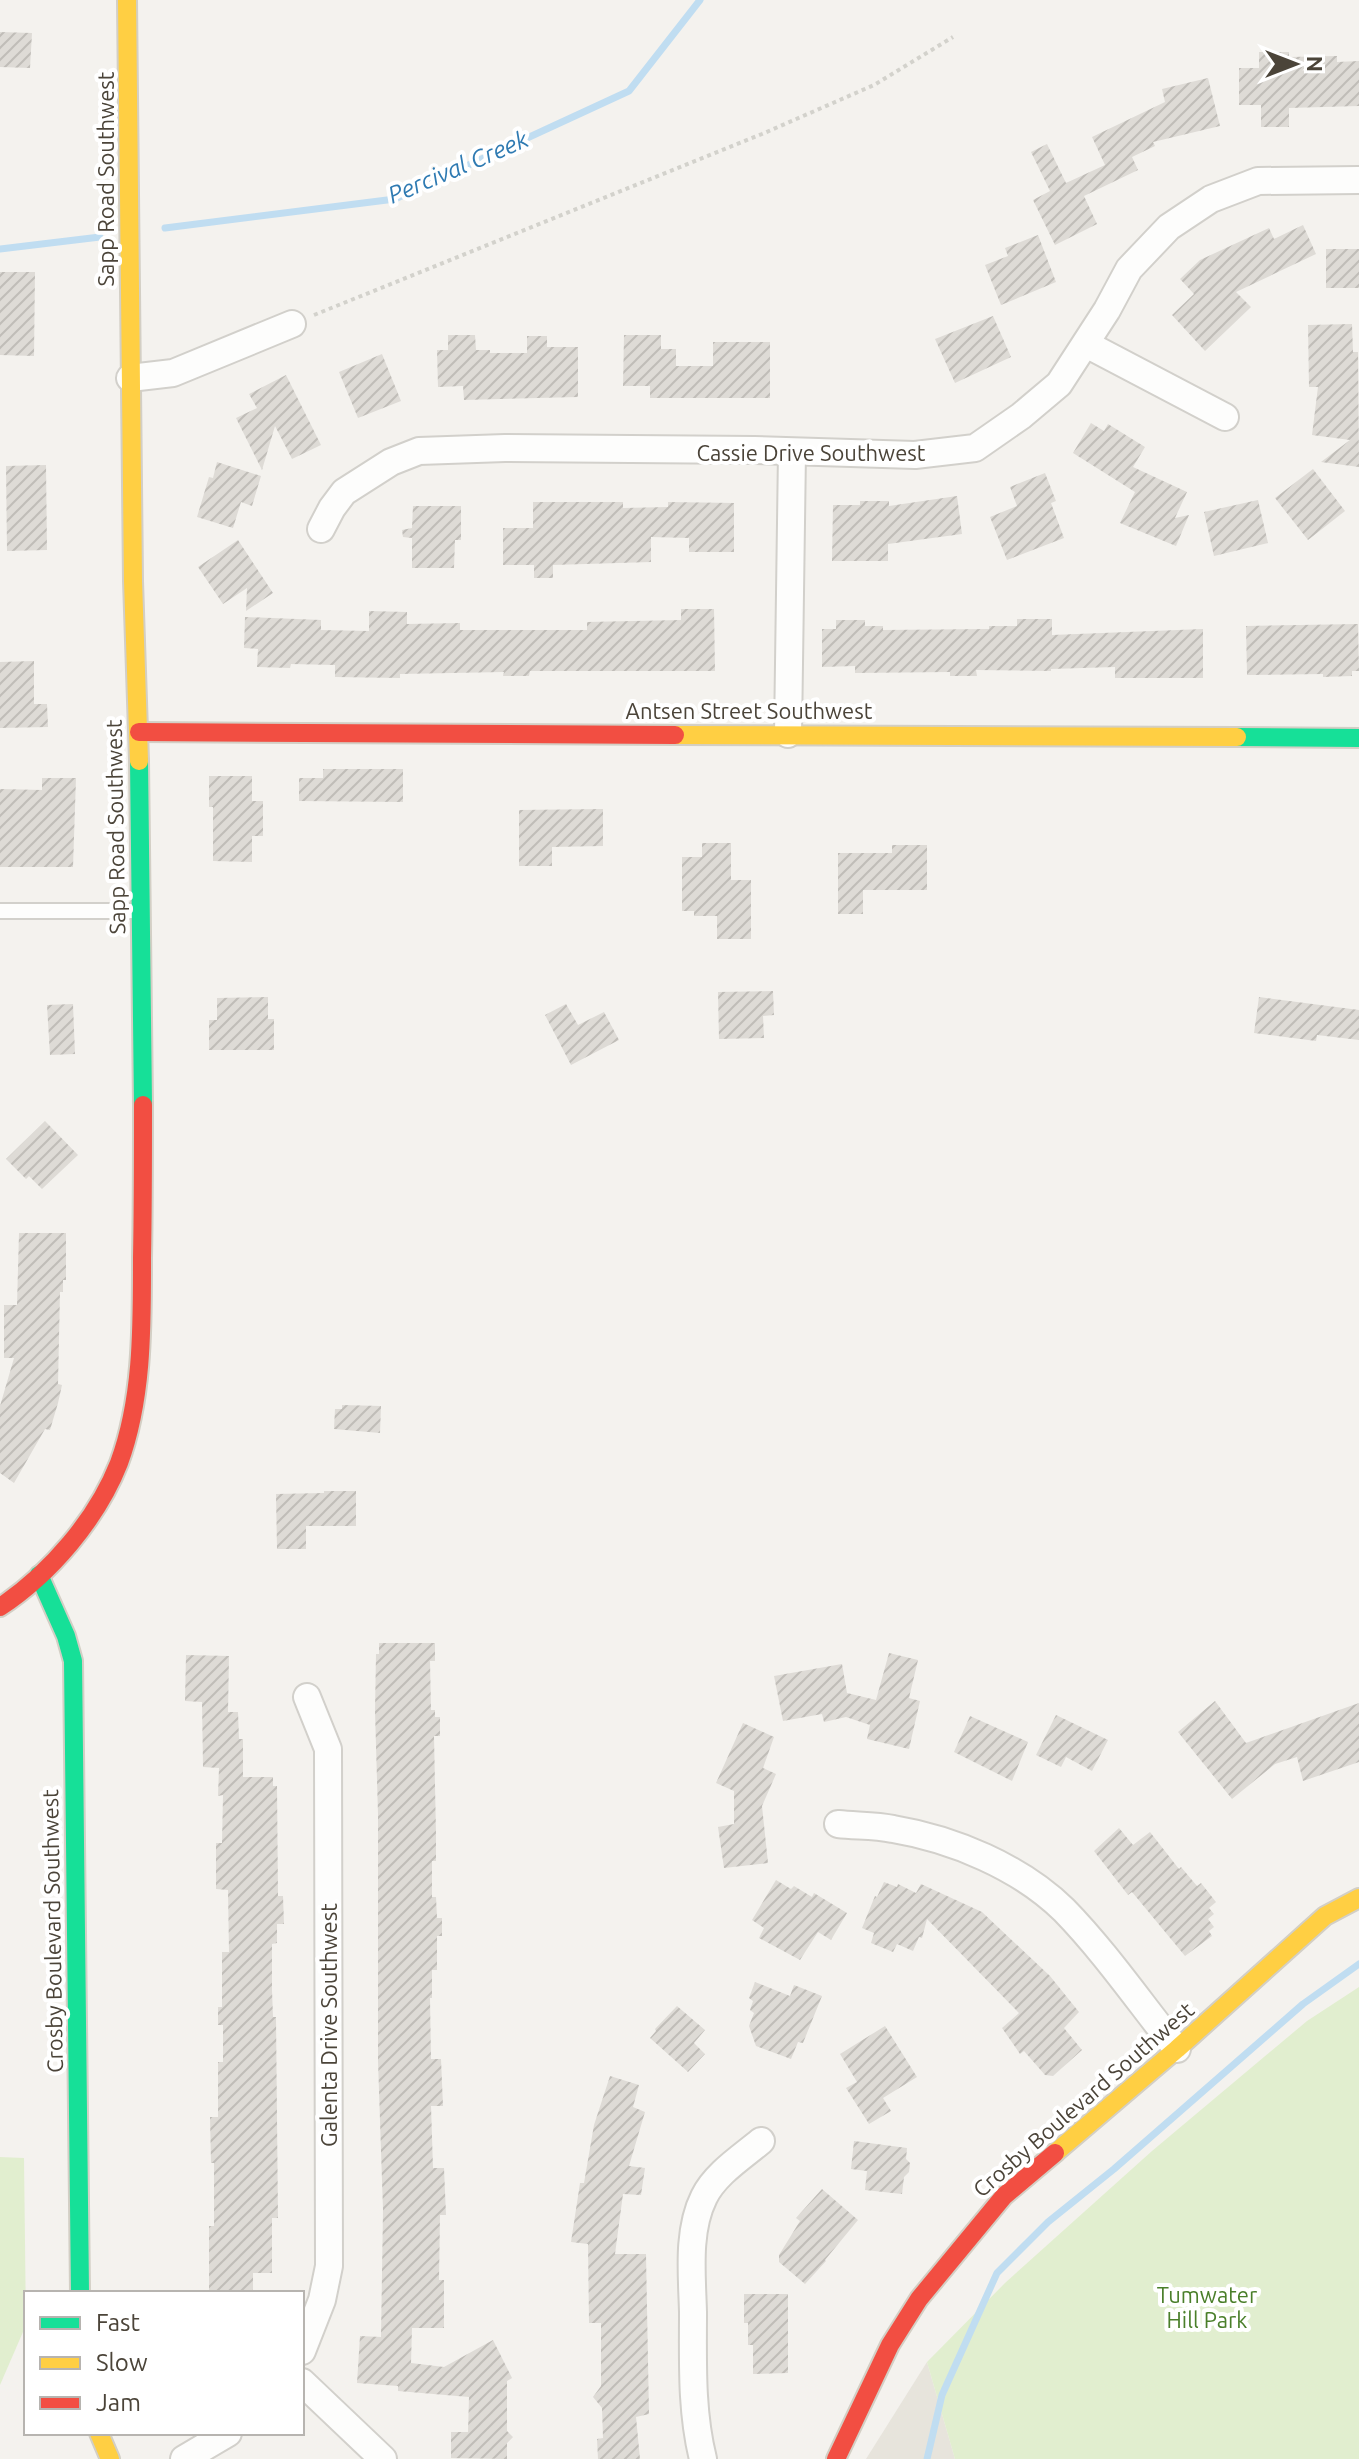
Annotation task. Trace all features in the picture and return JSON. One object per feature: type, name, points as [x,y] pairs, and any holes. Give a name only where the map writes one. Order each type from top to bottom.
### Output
[{"type":"street","name":"Sapp Road Southwest","points":[[0,1607],[39,1575],[82,1527],[106,1489],[119,1462],[137,1389],[142,1299],[141,911],[133,581],[127,0]]},
{"type":"street","name":"Cassie Drive Southwest","points":[[321,529],[344,492],[391,462],[419,451],[505,448],[915,455],[975,448],[1021,416],[1059,384],[1129,269],[1169,227],[1211,199],[1258,181],[1359,180]]},
{"type":"street","points":[[130,378],[173,373],[292,324]]},
{"type":"street","points":[[1086,344],[1225,417]]},
{"type":"street","points":[[788,734],[792,452]]},
{"type":"street","name":"Antsen Street Southwest","points":[[139,732],[1359,738]]},
{"type":"street","name":"Crosby Boulevard Southwest","points":[[39,1575],[66,1636],[73,1661],[80,2291]]},
{"type":"street","name":"Galenta Drive Southwest","points":[[304,2346],[322,2300],[329,2266],[328,1749],[307,1697]]},
{"type":"street","points":[[838,1824],[890,1828],[933,1837],[979,1855],[1023,1880],[1062,1909],[1177,2049]]},
{"type":"street","name":"Crosby Boulevard Southwest","points":[[836,2459],[890,2345],[919,2299],[1004,2196],[1177,2049],[1325,1916],[1359,1898]]},
{"type":"street","points":[[703,2459],[693,2391],[692,2250],[696,2224],[704,2195],[729,2167],[761,2141]]},
{"type":"street","points":[[304,2384],[383,2459]]},
{"type":"street","points":[[100,2435],[110,2459]]},
{"type":"street","points":[[184,2459],[225,2435]]},
{"type":"lane","points":[[0,911],[141,911]]},
{"type":"path","points":[[292,324],[762,134],[874,85],[953,37]]},
{"type":"shaded area","points":[[927,2362],[955,2459],[866,2459]]},
{"type":"green space","name":"Tumwater Hill Park","points":[[1359,1987],[1359,2459],[955,2459],[927,2362],[1005,2283],[1152,2151],[1307,2021]]},
{"type":"green space","points":[[0,2157],[24,2158],[24,2330],[0,2385]]},
{"type":"building","points":[[0,32],[32,33],[30,68],[0,67]]},
{"type":"building","points":[[1259,52],[1289,52],[1289,57],[1337,56],[1337,62],[1359,61],[1359,106],[1289,108],[1289,127],[1261,127],[1261,105],[1239,105],[1239,68],[1259,68]]},
{"type":"building","points":[[1208,78],[1220,126],[1153,142],[1155,146],[1132,157],[1138,170],[1084,196],[1097,224],[1055,245],[1033,200],[1050,191],[1031,152],[1047,144],[1066,183],[1105,165],[1092,137],[1165,102],[1162,89]]},
{"type":"building","points":[[1303,225],[1316,254],[1236,292],[1251,307],[1205,351],[1172,315],[1194,294],[1180,279],[1200,260],[1269,228],[1274,239]]},
{"type":"building","points":[[1038,235],[1056,282],[1001,305],[985,265],[1008,256],[1005,248]]},
{"type":"building","points":[[1326,249],[1359,249],[1359,288],[1326,288]]},
{"type":"building","points":[[0,272],[35,272],[34,356],[0,355]]},
{"type":"building","points":[[993,316],[1011,357],[955,383],[935,339]]},
{"type":"building","points":[[1352,324],[1353,352],[1358,352],[1359,467],[1321,462],[1350,440],[1312,435],[1318,387],[1309,387],[1308,325]]},
{"type":"building","points":[[448,335],[475,335],[476,350],[490,350],[490,353],[527,353],[527,336],[547,336],[547,347],[578,347],[578,397],[464,400],[463,386],[438,387],[437,350],[448,350]]},
{"type":"building","points":[[624,335],[661,335],[661,349],[676,349],[676,366],[713,366],[713,342],[770,342],[770,398],[650,398],[650,386],[623,386]]},
{"type":"building","points":[[382,354],[401,401],[358,418],[339,372]]},
{"type":"building","points":[[286,375],[321,445],[292,459],[275,426],[262,470],[236,418],[257,408],[249,394]]},
{"type":"building","points":[[1091,423],[1104,431],[1108,424],[1145,447],[1133,467],[1187,492],[1175,518],[1189,515],[1176,546],[1120,523],[1135,492],[1073,453]]},
{"type":"building","points":[[217,462],[261,476],[252,506],[241,502],[233,528],[197,517]]},
{"type":"building","points":[[46,465],[47,550],[7,551],[6,466]]},
{"type":"building","points":[[1313,469],[1345,511],[1308,540],[1275,498]]},
{"type":"building","points":[[1045,473],[1056,501],[1051,503],[1064,538],[1007,560],[990,517],[1017,506],[1010,487]]},
{"type":"building","points":[[957,496],[962,534],[888,544],[888,561],[832,561],[833,505],[889,501],[889,506]]},
{"type":"building","points":[[1258,500],[1268,543],[1214,556],[1204,512]]},
{"type":"building","points":[[533,502],[623,502],[623,508],[668,507],[668,502],[734,503],[734,552],[689,552],[689,538],[651,537],[651,562],[553,565],[553,578],[534,578],[534,565],[503,565],[503,528],[533,528]]},
{"type":"building","points":[[413,506],[461,506],[461,540],[455,540],[454,568],[412,568],[412,538],[403,537],[402,530],[412,528]]},
{"type":"building","points":[[238,540],[273,593],[246,611],[247,588],[223,604],[198,567]]},
{"type":"building","points":[[681,609],[714,609],[715,671],[530,671],[529,676],[503,676],[504,672],[400,674],[400,678],[335,677],[335,665],[257,667],[258,649],[244,648],[245,617],[321,620],[321,630],[369,631],[369,611],[407,612],[407,624],[460,623],[460,630],[587,630],[587,622],[681,620]]},
{"type":"building","points":[[1017,619],[1052,619],[1052,635],[1203,629],[1203,678],[1115,678],[1115,667],[1051,671],[976,670],[977,676],[950,676],[950,672],[855,673],[855,666],[822,667],[822,629],[836,629],[836,620],[865,620],[865,626],[883,626],[883,630],[989,629],[989,626],[1017,626]]},
{"type":"building","points":[[1358,624],[1359,671],[1352,671],[1352,676],[1247,675],[1246,626]]},
{"type":"building","points":[[34,661],[34,704],[47,704],[48,727],[0,728],[0,662]]},
{"type":"building","points":[[323,769],[403,769],[403,802],[299,801],[299,778],[323,778]]},
{"type":"building","points":[[209,776],[252,776],[252,801],[263,801],[263,836],[252,836],[252,862],[213,861],[213,807],[209,807]]},
{"type":"building","points":[[42,778],[76,778],[73,867],[0,867],[0,789],[42,790]]},
{"type":"building","points":[[603,809],[603,846],[552,847],[552,866],[519,866],[519,810]]},
{"type":"building","points":[[702,843],[731,843],[731,880],[751,880],[751,939],[717,939],[717,916],[694,916],[694,911],[682,911],[682,857],[702,857]]},
{"type":"building","points":[[892,845],[927,845],[927,890],[863,890],[863,914],[838,914],[838,853],[892,853]]},
{"type":"building","points":[[773,991],[774,1015],[763,1016],[764,1038],[719,1039],[718,992]]},
{"type":"building","points":[[268,997],[268,1019],[274,1019],[274,1050],[209,1050],[209,1020],[217,1020],[217,998]]},
{"type":"building","points":[[1259,997],[1359,1010],[1359,1040],[1317,1035],[1316,1041],[1254,1033]]},
{"type":"building","points":[[73,1004],[75,1054],[50,1055],[47,1005]]},
{"type":"building","points":[[566,1004],[578,1025],[604,1012],[619,1040],[571,1065],[545,1015]]},
{"type":"building","points":[[45,1121],[78,1155],[42,1189],[29,1176],[26,1179],[6,1159]]},
{"type":"building","points":[[19,1233],[66,1233],[66,1280],[63,1280],[63,1292],[60,1292],[58,1384],[62,1385],[58,1403],[50,1430],[45,1429],[14,1483],[0,1473],[0,1406],[14,1358],[4,1358],[4,1305],[17,1305]]},
{"type":"building","points":[[342,1405],[381,1406],[380,1433],[334,1429],[335,1409],[342,1409]]},
{"type":"building","points":[[356,1491],[356,1526],[306,1526],[306,1549],[277,1549],[276,1494]]},
{"type":"building","points":[[379,1643],[435,1643],[435,1661],[430,1661],[431,1710],[435,1710],[435,1717],[440,1717],[440,1736],[434,1736],[436,1861],[432,1861],[432,1897],[436,1897],[437,1918],[442,1918],[442,1936],[437,1936],[437,1970],[432,1970],[430,1998],[431,2059],[441,2059],[443,2106],[431,2106],[433,2168],[444,2168],[446,2215],[440,2215],[439,2280],[444,2280],[444,2328],[412,2328],[411,2363],[444,2367],[493,2340],[512,2378],[507,2381],[507,2431],[513,2437],[507,2443],[507,2459],[451,2458],[451,2432],[468,2432],[469,2397],[398,2391],[398,2386],[357,2383],[360,2336],[381,2337],[383,2210],[378,2061],[375,1711]]},
{"type":"building","points":[[889,1653],[918,1660],[909,1698],[920,1701],[909,1749],[867,1739],[870,1725],[846,1717],[824,1722],[822,1714],[783,1721],[774,1676],[842,1664],[847,1693],[876,1700]]},
{"type":"building","points":[[186,1655],[229,1656],[228,1712],[238,1712],[239,1739],[243,1739],[243,1777],[273,1777],[273,1786],[277,1786],[278,1896],[283,1896],[284,1924],[277,1924],[277,1943],[272,1944],[273,2017],[276,2017],[278,2218],[272,2218],[272,2273],[253,2273],[253,2291],[209,2291],[209,2226],[214,2226],[210,2117],[218,2117],[218,2062],[223,2062],[223,2025],[218,2025],[218,2007],[222,2007],[222,1952],[229,1952],[228,1890],[216,1889],[216,1843],[222,1843],[223,1795],[218,1796],[219,1768],[203,1767],[202,1702],[185,1701]]},
{"type":"building","points":[[1215,1701],[1246,1743],[1359,1703],[1359,1762],[1303,1781],[1297,1757],[1275,1764],[1232,1799],[1178,1732]]},
{"type":"building","points":[[1056,1715],[1108,1740],[1092,1771],[1066,1757],[1061,1767],[1036,1755]]},
{"type":"building","points":[[970,1716],[1028,1742],[1012,1781],[954,1752]]},
{"type":"building","points":[[743,1723],[774,1737],[763,1768],[776,1774],[762,1806],[768,1863],[724,1868],[718,1827],[734,1824],[734,1791],[716,1783]]},
{"type":"building","points":[[1119,1828],[1133,1845],[1150,1832],[1179,1869],[1181,1867],[1197,1886],[1201,1883],[1216,1902],[1209,1908],[1214,1914],[1208,1919],[1214,1927],[1209,1931],[1212,1936],[1185,1956],[1132,1892],[1128,1895],[1094,1851]]},
{"type":"building","points":[[776,1880],[812,1897],[814,1893],[847,1913],[831,1940],[818,1932],[800,1960],[759,1938],[764,1928],[752,1920]]},
{"type":"building","points":[[884,1882],[897,1887],[898,1884],[916,1893],[921,1884],[982,1912],[1050,1976],[1079,2012],[1064,2028],[1082,2050],[1053,2076],[1045,2075],[1024,2051],[1020,2054],[1002,2028],[1019,2013],[927,1919],[922,1938],[919,1937],[913,1951],[897,1944],[893,1952],[871,1943],[874,1933],[862,1928]]},
{"type":"building","points":[[755,1982],[790,1996],[794,1985],[822,1996],[803,2043],[798,2042],[791,2059],[756,2046],[749,2026],[754,2013],[750,2010],[753,2001],[749,1998]]},
{"type":"building","points":[[677,2006],[705,2030],[694,2043],[705,2054],[688,2072],[650,2038]]},
{"type":"building","points":[[885,2026],[917,2077],[883,2098],[891,2111],[869,2124],[846,2088],[857,2082],[840,2054]]},
{"type":"building","points":[[610,2076],[639,2085],[633,2107],[645,2112],[629,2166],[645,2168],[641,2195],[623,2194],[615,2254],[646,2254],[649,2414],[636,2417],[640,2459],[598,2459],[597,2439],[603,2438],[602,2408],[593,2397],[601,2386],[601,2323],[589,2323],[588,2244],[571,2242],[580,2183],[584,2183],[594,2125]]},
{"type":"building","points":[[854,2141],[907,2148],[906,2159],[910,2163],[902,2194],[865,2190],[867,2171],[851,2169]]},
{"type":"building","points":[[822,2189],[858,2220],[805,2284],[779,2262],[779,2255],[800,2221],[796,2218]]},
{"type":"building","points":[[744,2294],[788,2294],[788,2373],[753,2374],[753,2345],[748,2345],[748,2323],[744,2323]]},
{"type":"waterway","name":"Percival Creek","points":[[165,228],[395,199],[629,91],[700,0]]},
{"type":"waterway","name":"Percival Creek","points":[[0,249],[100,237]]},
{"type":"waterway","points":[[927,2459],[942,2395],[997,2273],[1048,2222],[1114,2169],[1303,2004],[1359,1964]]},
{"type":"traffic: fast","points":[[1237,737],[1359,738]]},
{"type":"traffic: fast","points":[[139,761],[143,1105]]},
{"type":"traffic: fast","points":[[39,1575],[66,1636],[73,1661],[80,2291]]},
{"type":"traffic: slow","points":[[127,0],[133,581],[139,761]]},
{"type":"traffic: slow","points":[[675,735],[1237,737]]},
{"type":"traffic: slow","points":[[1055,2153],[1325,1916],[1359,1898]]},
{"type":"traffic: slow","points":[[100,2435],[110,2459]]},
{"type":"traffic: jam","points":[[139,732],[675,735]]},
{"type":"traffic: jam","points":[[0,1607],[37,1578],[70,1544],[110,1484],[127,1438],[137,1387],[141,1335],[143,1105]]},
{"type":"traffic: jam","points":[[836,2459],[890,2345],[919,2299],[1004,2196],[1055,2153]]}]
